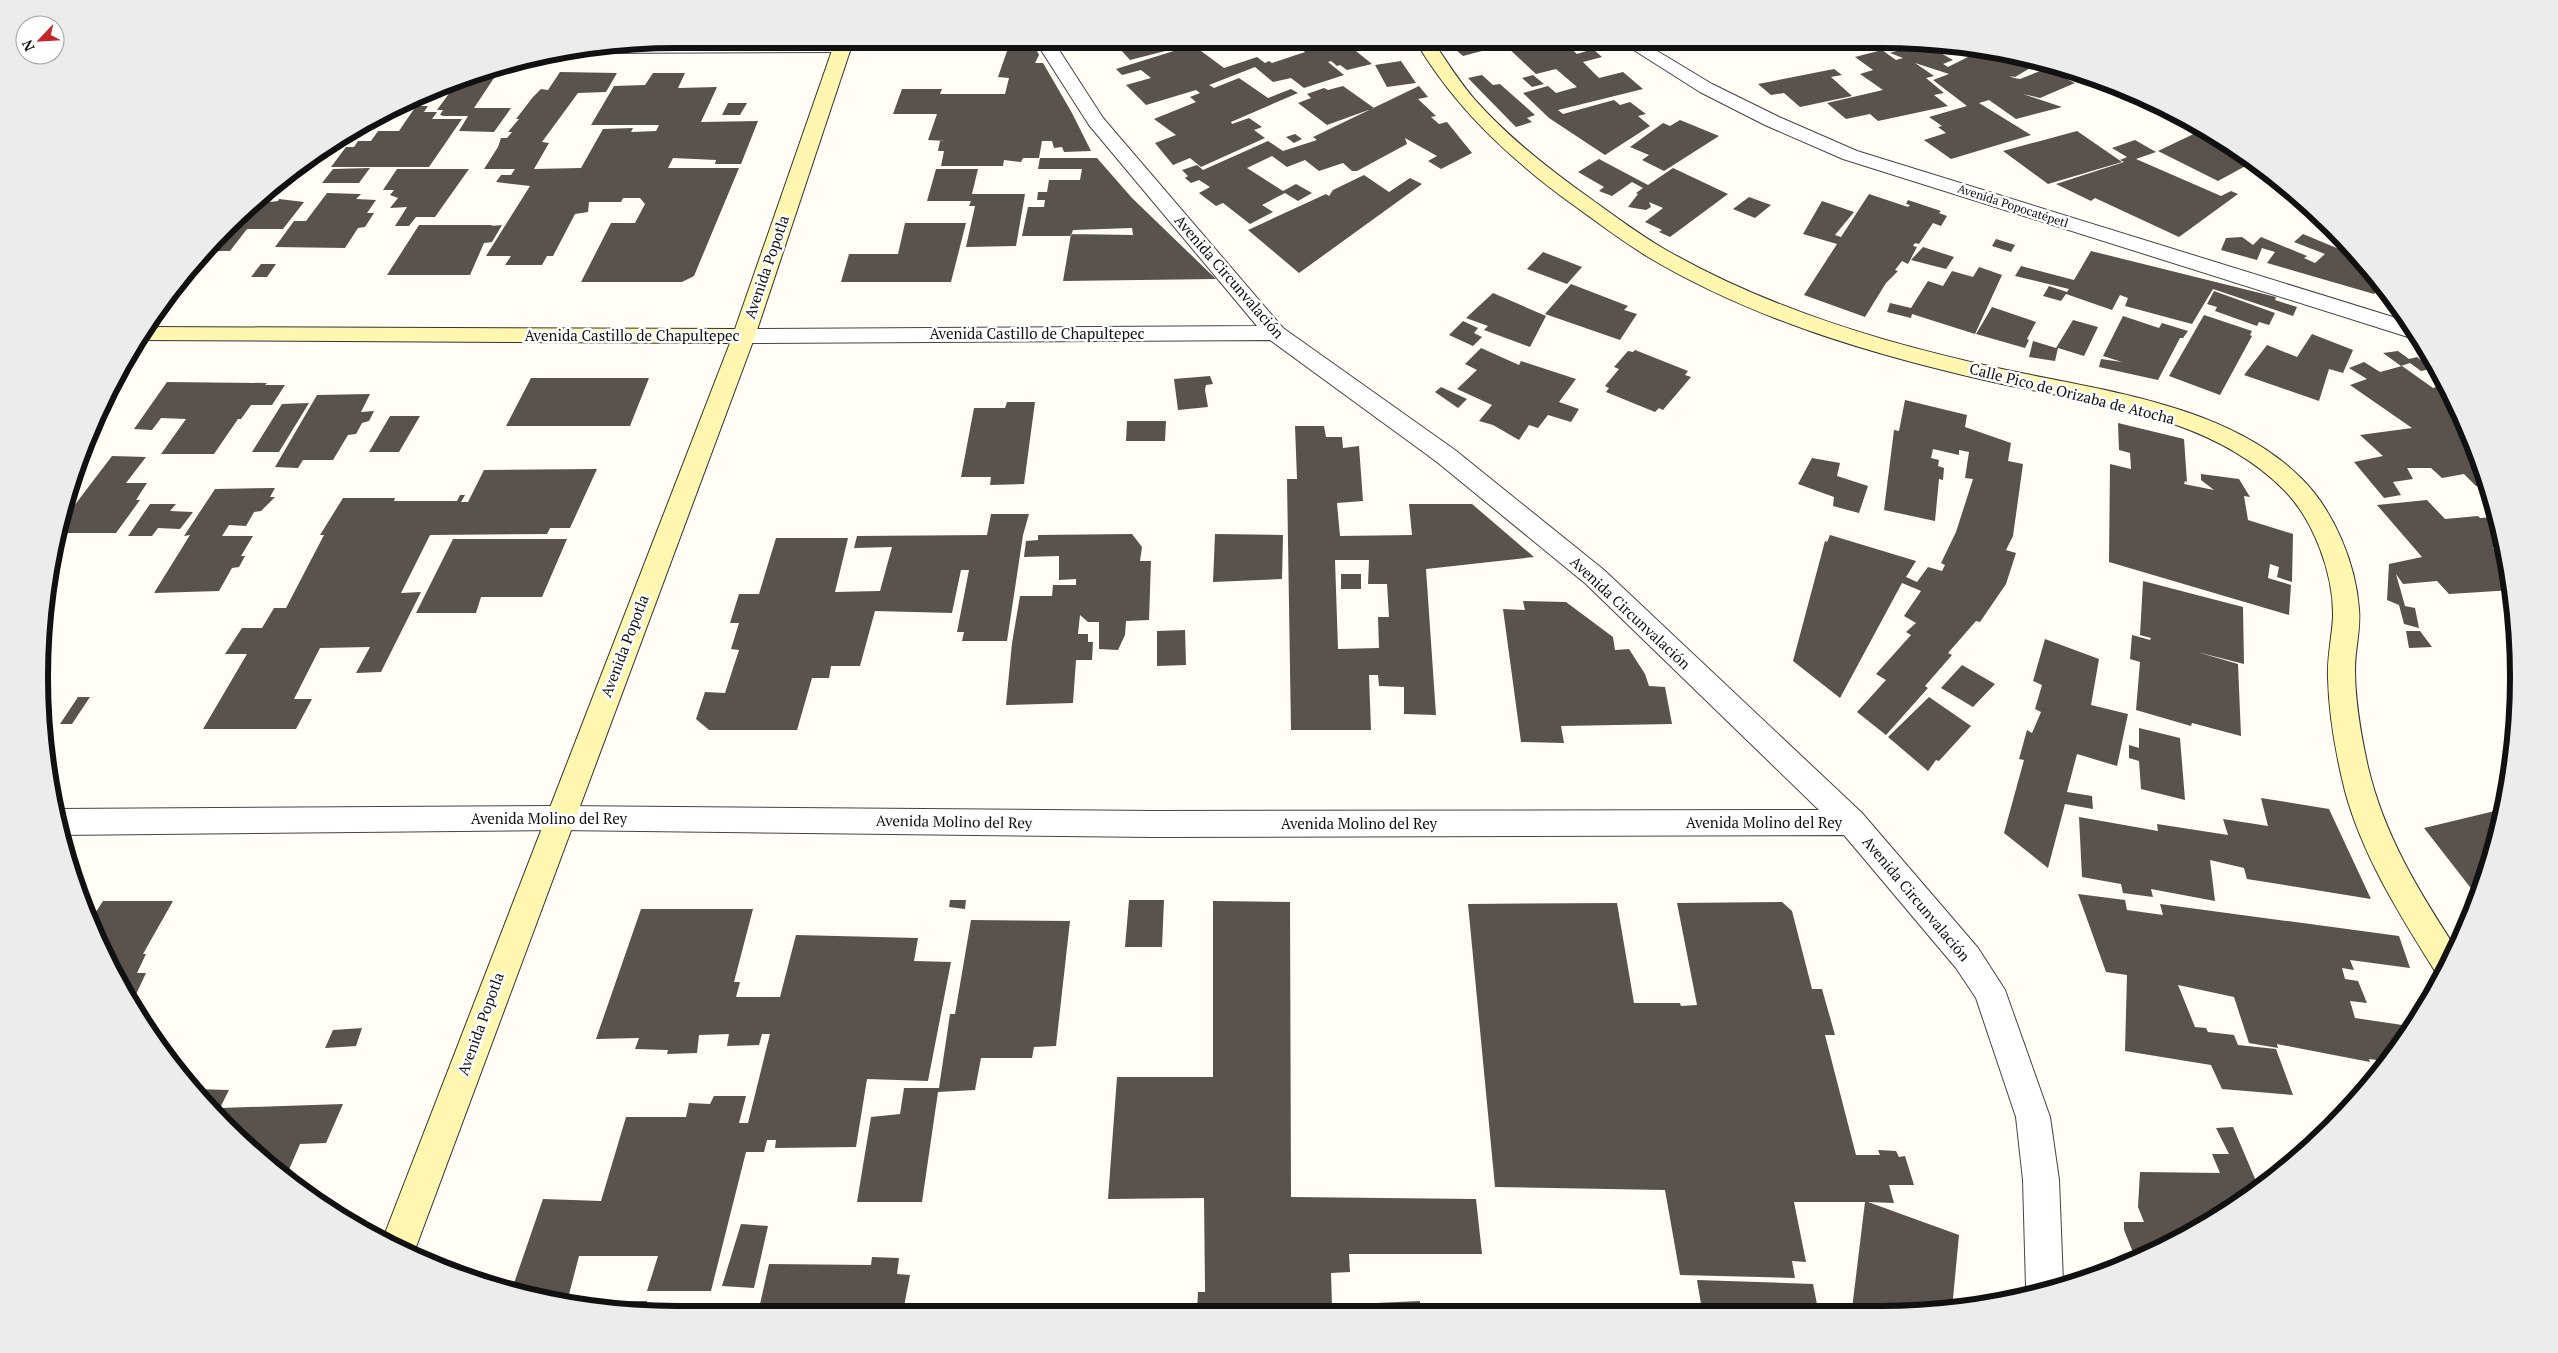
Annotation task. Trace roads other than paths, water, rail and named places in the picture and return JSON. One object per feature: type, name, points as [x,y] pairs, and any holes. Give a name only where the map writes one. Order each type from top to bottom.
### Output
[{"type":"street","name":"Avenida Popotla","points":[[400,1242],[558,818],[744,336],[841,48]]},
{"type":"street","name":"Avenida Circunvalación","points":[[1049,48],[1096,122],[1275,333],[1446,456],[1595,577],[1851,822],[1966,958],[1988,990],[2004,1028],[2033,1116],[2042,1180],[2045,1284]]},
{"type":"street","name":"Calle Pico de Orizaba de Atocha","points":[[1428,48],[1453,85],[1496,132],[1550,180],[1659,254],[1729,290],[1797,319],[1863,340],[1973,370],[2144,408],[2198,425],[2256,455],[2293,484],[2316,514],[2335,558],[2346,608],[2341,672],[2354,767],[2370,828],[2406,899],[2444,958]]},
{"type":"street","name":"Avenida Popocatépetl","points":[[1640,48],[1706,88],[1772,121],[1850,155],[2405,329]]},
{"type":"street","name":"Avenida Castillo de Chapultepec","points":[[150,334],[744,336],[1275,333]]},
{"type":"street","name":"Avenida Molino del Rey","points":[[65,822],[558,818],[1154,824],[1851,822]]}]
